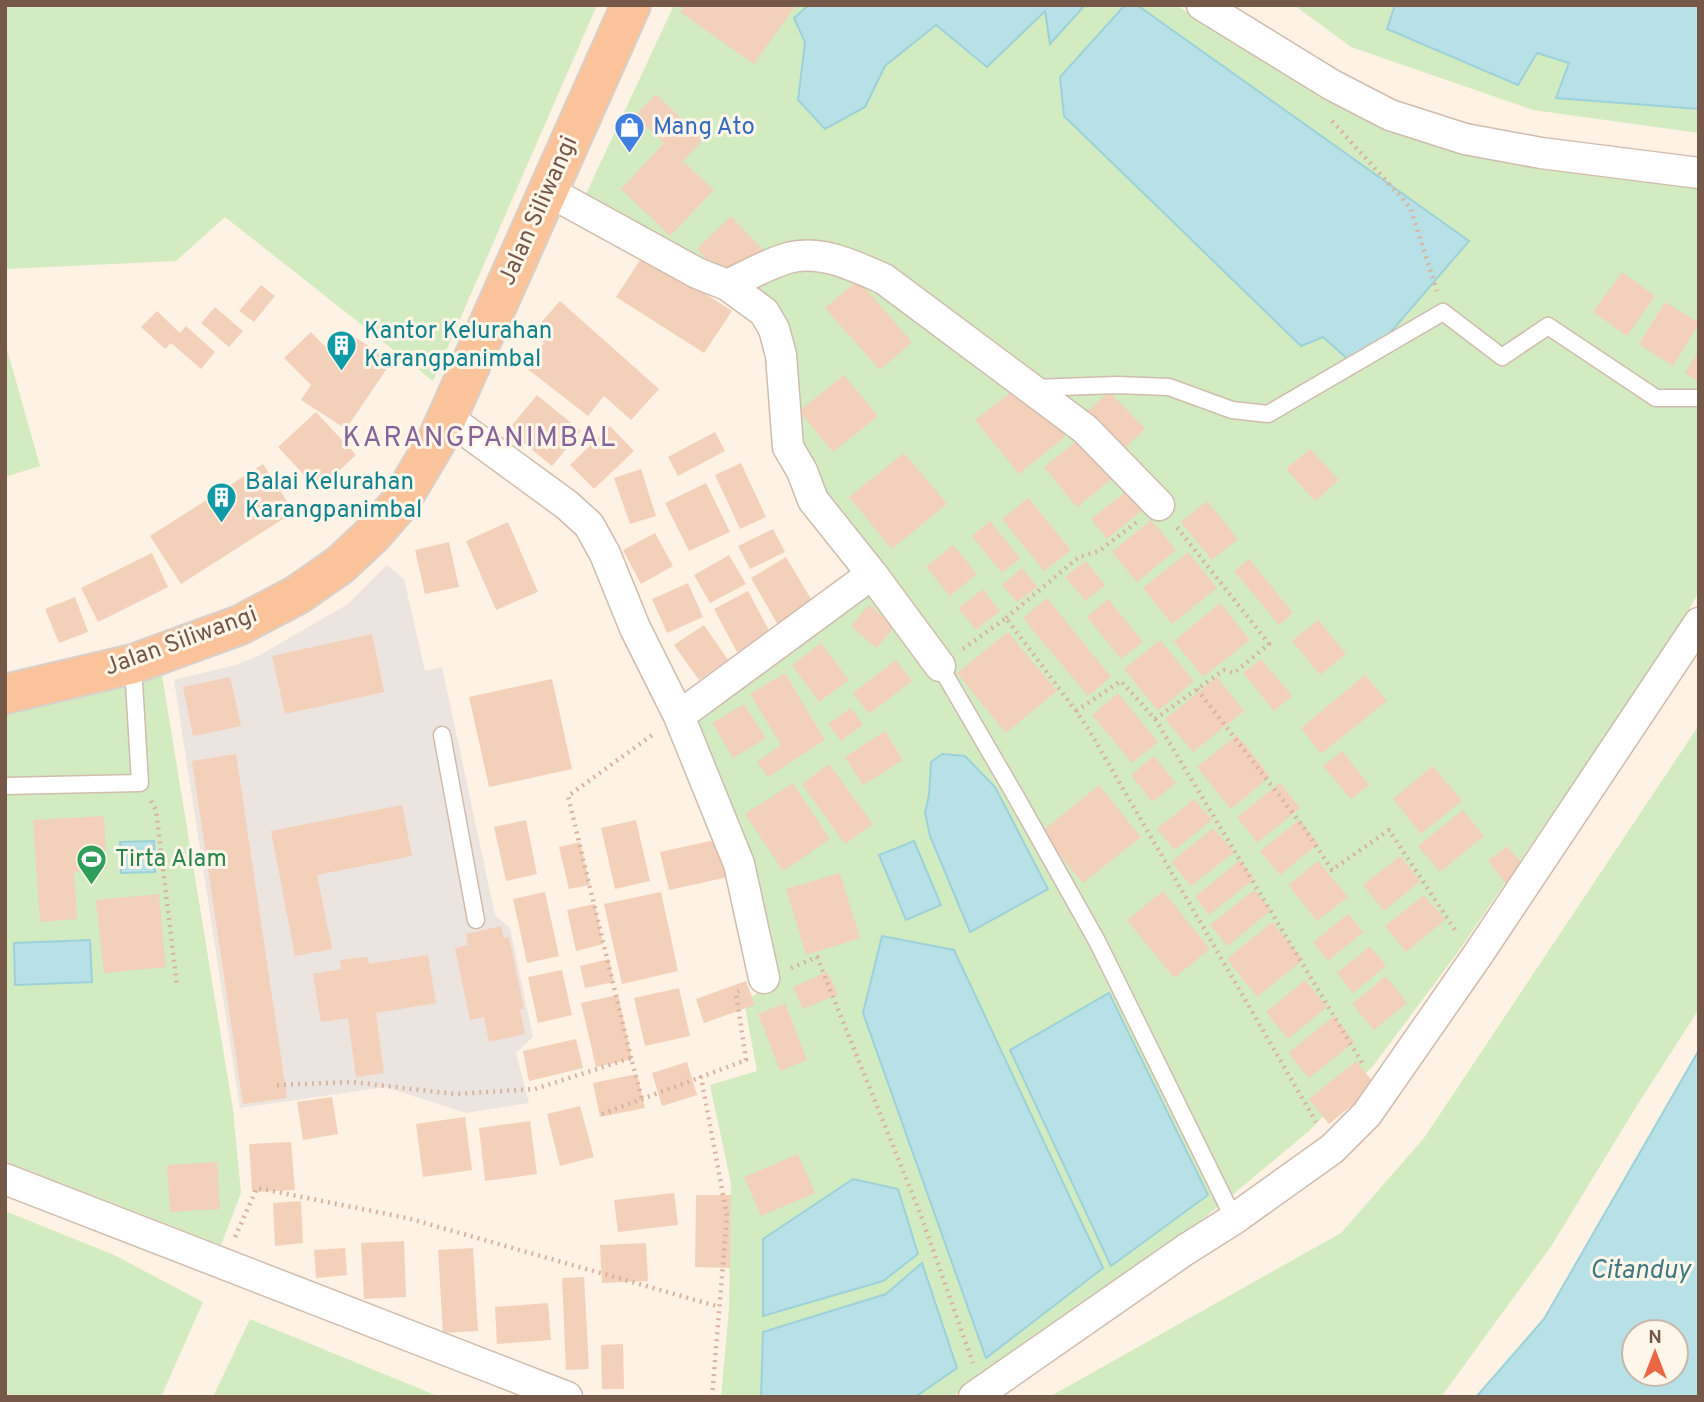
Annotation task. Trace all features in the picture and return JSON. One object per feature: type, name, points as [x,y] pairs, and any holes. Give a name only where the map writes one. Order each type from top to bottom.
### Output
[{"type":"highway","name":"Jalan Siliwangi","points":[[5,694],[133,664],[240,625],[297,595],[340,565],[372,535],[399,504],[448,418],[631,5]]},
{"type":"street","points":[[1202,5],[1332,85],[1390,115],[1465,139],[1541,153],[1699,173]]},
{"type":"street","points":[[548,191],[697,274],[727,285],[764,312],[774,329],[782,355],[788,447],[802,471],[813,500],[940,666]]},
{"type":"street","points":[[727,285],[790,257],[817,257],[846,262],[884,279],[1084,429],[1159,505]]},
{"type":"street","points":[[448,418],[567,505],[589,526],[605,554],[635,628],[679,716],[739,864],[764,978]]},
{"type":"street","points":[[679,716],[872,574]]},
{"type":"street","points":[[979,1394],[1332,1149],[1367,1114],[1699,623]]},
{"type":"street","points":[[5,1180],[567,1397]]},
{"type":"lane","points":[[1031,388],[1117,385],[1169,387],[1231,410],[1268,414],[1443,312],[1502,357],[1548,326],[1656,398],[1699,398]]},
{"type":"lane","points":[[5,786],[141,783],[133,664]]},
{"type":"lane","points":[[940,666],[1097,941],[1234,1219]]},
{"type":"lane","points":[[442,736],[476,920]]},
{"type":"path","points":[[1329,118],[1410,207],[1443,312]]},
{"type":"path","points":[[940,666],[1006,618],[1079,557],[1099,551],[1159,505],[1269,644],[1234,673],[1224,670],[1155,719]]},
{"type":"path","points":[[1006,618],[1076,711],[1332,1149]]},
{"type":"path","points":[[1076,711],[1121,681],[1155,719],[1381,1094]]},
{"type":"path","points":[[1197,689],[1305,829],[1332,870],[1389,830],[1474,959]]},
{"type":"path","points":[[642,1099],[568,796],[679,716]]},
{"type":"path","points":[[156,810],[177,986]]},
{"type":"path","points":[[602,1114],[746,1060],[736,993],[764,978],[817,957],[920,1213],[979,1394]]},
{"type":"path","points":[[277,1085],[352,1082],[455,1094],[535,1089],[631,1058]]},
{"type":"path","points":[[701,1077],[727,1216],[712,1397]]},
{"type":"path","points":[[223,1264],[257,1188],[407,1218],[720,1307]]},
{"type":"shaded area","points":[[387,565],[404,579],[425,671],[442,667],[495,915],[510,928],[533,1037],[516,1053],[529,1103],[466,1113],[386,1087],[240,1108],[174,680],[236,665],[260,655],[348,604]]},
{"type":"green space","points":[[5,5],[597,5],[433,381],[225,217],[176,261],[5,269]]},
{"type":"green space","points":[[674,5],[1176,5],[1271,67],[1386,130],[1537,168],[1699,188],[1699,591],[1683,621],[1458,952],[1373,1066],[1309,1131],[1179,1238],[952,1397],[721,1397],[729,1309],[731,1183],[710,1085],[757,1071],[744,1001],[775,983],[694,722],[890,579],[825,496],[799,444],[795,357],[789,326],[773,304],[585,196]]},
{"type":"green space","points":[[1294,5],[1699,5],[1699,133],[1533,110],[1351,47]]},
{"type":"green space","points":[[5,342],[40,466],[5,477]]},
{"type":"green space","points":[[162,675],[233,1110],[241,1193],[221,1245],[5,1161],[5,710]]},
{"type":"green space","points":[[1699,725],[1699,1009],[1552,1245],[1441,1397],[1049,1397],[1341,1233],[1424,1138]]},
{"type":"green space","points":[[5,1211],[114,1255],[203,1302],[161,1397],[5,1397]]},
{"type":"green space","points":[[250,1319],[440,1397],[213,1397]]},
{"type":"water","points":[[809,5],[1085,5],[1050,44],[1045,11],[987,67],[936,25],[885,66],[865,107],[825,129],[798,100],[805,42],[794,18]]},
{"type":"water","points":[[1125,5],[1137,5],[1469,241],[1359,369],[1323,337],[1301,346],[1064,116],[1060,77]]},
{"type":"water","points":[[1395,5],[1694,5],[1699,7],[1699,109],[1556,98],[1569,63],[1537,53],[1518,85],[1387,29]]},
{"type":"water","points":[[942,754],[965,756],[995,787],[1048,889],[970,932],[930,836],[925,813],[931,762]]},
{"type":"water","points":[[154,841],[155,872],[121,873],[120,842]]},
{"type":"water","points":[[914,841],[941,905],[906,920],[879,855]]},
{"type":"water","points":[[882,936],[954,950],[1103,1268],[986,1358],[863,1013]]},
{"type":"water","points":[[90,940],[92,982],[15,985],[14,943]]},
{"type":"water","points":[[1109,993],[1208,1195],[1111,1266],[1010,1050]]},
{"type":"water","name":"Citanduy","points":[[1699,1050],[1699,1397],[1476,1397],[1544,1319]]},
{"type":"water","points":[[853,1179],[898,1189],[918,1254],[883,1281],[763,1316],[763,1239]]},
{"type":"water","points":[[922,1263],[957,1368],[915,1397],[761,1397],[763,1332],[886,1294]]},
{"type":"building","points":[[685,5],[796,5],[754,64],[680,12]]},
{"type":"building","points":[[656,94],[703,140],[683,161],[714,190],[670,236],[621,189],[664,143],[635,116]]},
{"type":"building","points":[[731,216],[762,249],[727,282],[697,249]]},
{"type":"building","points":[[644,254],[732,311],[704,353],[616,297]]},
{"type":"building","points":[[1622,272],[1655,296],[1627,336],[1593,312]]},
{"type":"building","points":[[858,280],[912,342],[880,370],[825,308]]},
{"type":"building","points":[[261,285],[275,296],[254,322],[239,311]]},
{"type":"building","points":[[560,301],[659,389],[631,420],[604,396],[588,416],[525,367],[544,343],[532,333]]},
{"type":"building","points":[[1665,302],[1699,323],[1673,366],[1639,344]]},
{"type":"building","points":[[215,307],[243,331],[229,347],[201,323]]},
{"type":"building","points":[[157,311],[180,333],[186,326],[215,352],[201,369],[171,343],[165,349],[141,327]]},
{"type":"building","name":"Kantor Kelurahan Karangpanimbal","points":[[311,332],[332,354],[347,332],[392,361],[346,429],[301,400],[311,385],[284,358]]},
{"type":"building","points":[[1699,351],[1699,382],[1685,373]]},
{"type":"building","points":[[844,375],[878,416],[833,452],[799,411]]},
{"type":"building","points":[[1022,383],[1066,436],[1019,474],[975,420]]},
{"type":"building","points":[[1109,391],[1145,429],[1115,457],[1080,419]]},
{"type":"building","points":[[537,395],[581,431],[552,466],[508,430]]},
{"type":"building","points":[[316,412],[356,455],[318,490],[278,447]]},
{"type":"building","points":[[610,426],[634,451],[594,489],[570,465]]},
{"type":"building","points":[[715,432],[725,451],[678,476],[668,457]]},
{"type":"building","points":[[1087,433],[1119,473],[1077,507],[1044,467]]},
{"type":"building","points":[[1310,449],[1339,480],[1315,501],[1286,469]]},
{"type":"building","points":[[904,453],[947,504],[892,549],[849,497]]},
{"type":"building","points":[[741,463],[766,517],[740,529],[715,475]]},
{"type":"building","name":"Balai Kelurahan Karangpanimbal","points":[[263,464],[294,512],[181,584],[150,536]]},
{"type":"building","points":[[641,469],[656,516],[630,524],[614,478]]},
{"type":"building","points":[[706,483],[730,532],[689,551],[665,503]]},
{"type":"building","points":[[1132,487],[1148,506],[1107,539],[1091,519]]},
{"type":"building","points":[[1028,498],[1071,550],[1044,571],[1002,519]]},
{"type":"building","points":[[1207,501],[1238,539],[1212,560],[1181,522]]},
{"type":"building","points":[[1151,520],[1176,550],[1137,582],[1112,552]]},
{"type":"building","points":[[990,521],[1020,558],[1002,573],[972,536]]},
{"type":"building","points":[[508,522],[538,592],[496,610],[466,541]]},
{"type":"building","points":[[773,529],[785,552],[750,569],[738,546]]},
{"type":"building","points":[[655,533],[673,566],[641,584],[623,550]]},
{"type":"building","points":[[449,542],[459,587],[425,594],[415,550]]},
{"type":"building","points":[[953,545],[977,574],[950,596],[926,567]]},
{"type":"building","points":[[1188,552],[1217,588],[1172,624],[1143,588]]},
{"type":"building","points":[[152,553],[168,587],[98,622],[81,588]]},
{"type":"building","points":[[729,555],[746,584],[710,603],[694,575]]},
{"type":"building","points":[[786,557],[814,604],[778,625],[751,578]]},
{"type":"building","points":[[1249,559],[1293,613],[1279,625],[1234,571]]},
{"type":"building","points":[[1086,561],[1105,585],[1085,601],[1065,577]]},
{"type":"building","points":[[1022,568],[1037,587],[1017,602],[1002,585]]},
{"type":"building","points":[[688,583],[703,617],[667,633],[652,599]]},
{"type":"building","points":[[983,589],[1000,611],[976,630],[958,608]]},
{"type":"building","points":[[748,591],[771,634],[737,652],[714,609]]},
{"type":"building","points":[[75,597],[88,632],[59,643],[45,609]]},
{"type":"building","points":[[1047,598],[1111,677],[1088,696],[1023,618]]},
{"type":"building","points":[[1108,599],[1143,642],[1121,659],[1087,617]]},
{"type":"building","points":[[1220,603],[1250,640],[1203,677],[1174,641]]},
{"type":"building","points":[[869,605],[895,627],[876,648],[851,626]]},
{"type":"building","points":[[1318,620],[1346,654],[1320,675],[1292,641]]},
{"type":"building","points":[[704,625],[728,660],[699,680],[674,645]]},
{"type":"building","points":[[1008,632],[1057,691],[1006,733],[957,673]]},
{"type":"building","points":[[372,634],[384,692],[285,714],[272,656]]},
{"type":"building","points":[[1160,640],[1194,681],[1158,711],[1124,669]]},
{"type":"building","points":[[821,643],[849,680],[819,702],[792,665]]},
{"type":"building","points":[[1261,659],[1292,696],[1274,711],[1243,673]]},
{"type":"building","points":[[896,660],[912,681],[869,714],[853,693]]},
{"type":"building","points":[[785,673],[825,740],[768,777],[757,762],[781,745],[750,694]]},
{"type":"building","points":[[1365,675],[1387,701],[1321,754],[1301,728]]},
{"type":"building","points":[[230,677],[241,726],[193,736],[183,687]]},
{"type":"building","points":[[1217,677],[1244,711],[1193,752],[1165,719]]},
{"type":"building","points":[[552,679],[572,769],[489,787],[469,697]]},
{"type":"building","points":[[1118,693],[1158,742],[1132,763],[1092,715]]},
{"type":"building","points":[[744,704],[766,738],[733,758],[712,723]]},
{"type":"building","points":[[851,708],[863,725],[841,741],[828,724]]},
{"type":"building","points":[[885,731],[903,760],[863,785],[845,757]]},
{"type":"building","points":[[1237,735],[1270,776],[1231,809],[1197,767]]},
{"type":"building","points":[[1342,751],[1369,785],[1351,799],[1323,766]]},
{"type":"building","points":[[236,754],[287,1098],[243,1104],[192,761]]},
{"type":"building","points":[[1154,756],[1176,783],[1152,802],[1131,775]]},
{"type":"building","points":[[829,764],[873,824],[845,844],[802,784]]},
{"type":"building","points":[[1433,766],[1462,801],[1421,834],[1393,799]]},
{"type":"building","points":[[793,783],[830,839],[783,871],[745,814]]},
{"type":"building","points":[[1280,783],[1300,808],[1257,843],[1237,817]]},
{"type":"building","points":[[1099,785],[1141,837],[1083,883],[1041,832]]},
{"type":"building","points":[[1194,799],[1212,820],[1174,850],[1157,829]]},
{"type":"building","points":[[402,805],[412,856],[317,875],[332,949],[295,956],[271,831]]},
{"type":"building","points":[[1463,810],[1484,836],[1440,872],[1418,846]]},
{"type":"building","points":[[104,816],[107,869],[74,872],[77,919],[40,922],[33,820]]},
{"type":"building","points":[[526,820],[537,874],[506,881],[494,827]]},
{"type":"building","points":[[636,820],[650,881],[615,889],[601,828]]},
{"type":"building","points":[[1299,820],[1318,844],[1280,875],[1260,851]]},
{"type":"building","points":[[1213,828],[1234,852],[1191,886],[1171,862]]},
{"type":"building","points":[[724,838],[733,876],[669,890],[660,852]]},
{"type":"building","points":[[580,842],[590,885],[569,889],[559,847]]},
{"type":"building","points":[[1507,846],[1525,867],[1506,883],[1488,861]]},
{"type":"building","points":[[1400,856],[1420,881],[1384,911],[1363,885]]},
{"type":"building","points":[[1240,860],[1254,879],[1209,915],[1195,897]]},
{"type":"building","points":[[1318,861],[1348,897],[1317,921],[1288,885]]},
{"type":"building","points":[[840,873],[860,938],[806,955],[786,889]]},
{"type":"building","points":[[1254,890],[1271,910],[1228,946],[1210,925]]},
{"type":"building","points":[[1163,891],[1210,949],[1174,978],[1127,920]]},
{"type":"building","points":[[545,892],[559,956],[527,963],[513,899]]},
{"type":"building","points":[[661,892],[678,971],[622,984],[604,904]]},
{"type":"building","points":[[159,894],[166,967],[104,973],[96,900]]},
{"type":"building","points":[[1424,895],[1445,920],[1406,952],[1385,926]]},
{"type":"building","points":[[595,904],[603,944],[576,951],[567,910]]},
{"type":"building","points":[[1348,914],[1363,932],[1328,961],[1313,942]]},
{"type":"building","points":[[1272,922],[1303,960],[1257,997],[1227,959]]},
{"type":"building","points":[[501,926],[504,938],[509,937],[524,1009],[520,1010],[525,1034],[489,1042],[484,1017],[470,1020],[455,948],[468,945],[466,934]]},
{"type":"building","points":[[1370,946],[1386,966],[1353,993],[1337,973]]},
{"type":"building","points":[[428,955],[436,1003],[376,1013],[384,1073],[356,1077],[348,1018],[321,1022],[313,974],[341,969],[340,960],[368,957],[369,964]]},
{"type":"building","points":[[609,959],[614,982],[585,988],[580,966]]},
{"type":"building","points":[[562,970],[572,1015],[538,1023],[528,977]]},
{"type":"building","points":[[827,972],[838,994],[803,1009],[793,987]]},
{"type":"building","points":[[1386,976],[1407,1003],[1374,1030],[1352,1004]]},
{"type":"building","points":[[1305,980],[1327,1007],[1288,1039],[1266,1012]]},
{"type":"building","points":[[746,981],[755,1005],[704,1023],[696,999]]},
{"type":"building","points":[[679,988],[690,1036],[645,1046],[634,998]]},
{"type":"building","points":[[618,995],[632,1059],[596,1067],[581,1003]]},
{"type":"building","points":[[785,1003],[807,1060],[780,1071],[758,1014]]},
{"type":"building","points":[[1334,1016],[1354,1042],[1309,1078],[1288,1053]]},
{"type":"building","points":[[576,1039],[583,1068],[529,1081],[523,1051]]},
{"type":"building","points":[[1356,1061],[1376,1086],[1329,1124],[1309,1099]]},
{"type":"building","points":[[687,1062],[697,1095],[662,1106],[652,1073]]},
{"type":"building","points":[[637,1074],[645,1108],[600,1117],[593,1083]]},
{"type":"building","points":[[332,1097],[338,1134],[303,1140],[297,1102]]},
{"type":"building","points":[[580,1106],[594,1157],[560,1166],[547,1114]]},
{"type":"building","points":[[465,1117],[472,1170],[423,1177],[416,1124]]},
{"type":"building","points":[[530,1121],[537,1174],[485,1181],[479,1128]]},
{"type":"building","points":[[291,1142],[295,1190],[252,1192],[249,1144]]},
{"type":"building","points":[[798,1154],[815,1193],[761,1216],[744,1177]]},
{"type":"building","points":[[217,1162],[220,1209],[170,1212],[167,1165]]},
{"type":"building","points":[[674,1193],[678,1225],[618,1232],[614,1200]]},
{"type":"building","points":[[696,1195],[731,1195],[730,1268],[695,1267]]},
{"type":"building","points":[[301,1201],[303,1243],[275,1246],[273,1203]]},
{"type":"building","points":[[404,1241],[406,1297],[364,1299],[361,1243]]},
{"type":"building","points":[[646,1243],[648,1281],[602,1283],[600,1245]]},
{"type":"building","points":[[345,1248],[347,1275],[316,1278],[314,1250]]},
{"type":"building","points":[[473,1248],[478,1331],[443,1333],[438,1250]]},
{"type":"building","points":[[584,1277],[589,1369],[566,1370],[562,1278]]},
{"type":"building","points":[[548,1303],[551,1340],[497,1344],[495,1307]]},
{"type":"building","points":[[623,1344],[624,1389],[602,1389],[601,1345]]},
{"type":"place","name":"Mang Ato","points":[[630,155]]},
{"type":"place","name":"Kantor Kelurahan Karangpanimbal","points":[[341,373]]},
{"type":"place","name":"Balai Kelurahan Karangpanimbal","points":[[222,524]]},
{"type":"place","name":"Tirta Alam","points":[[92,887]]},
{"type":"district","name":"KARANGPANIMBAL","points":[[480,439]]}]
